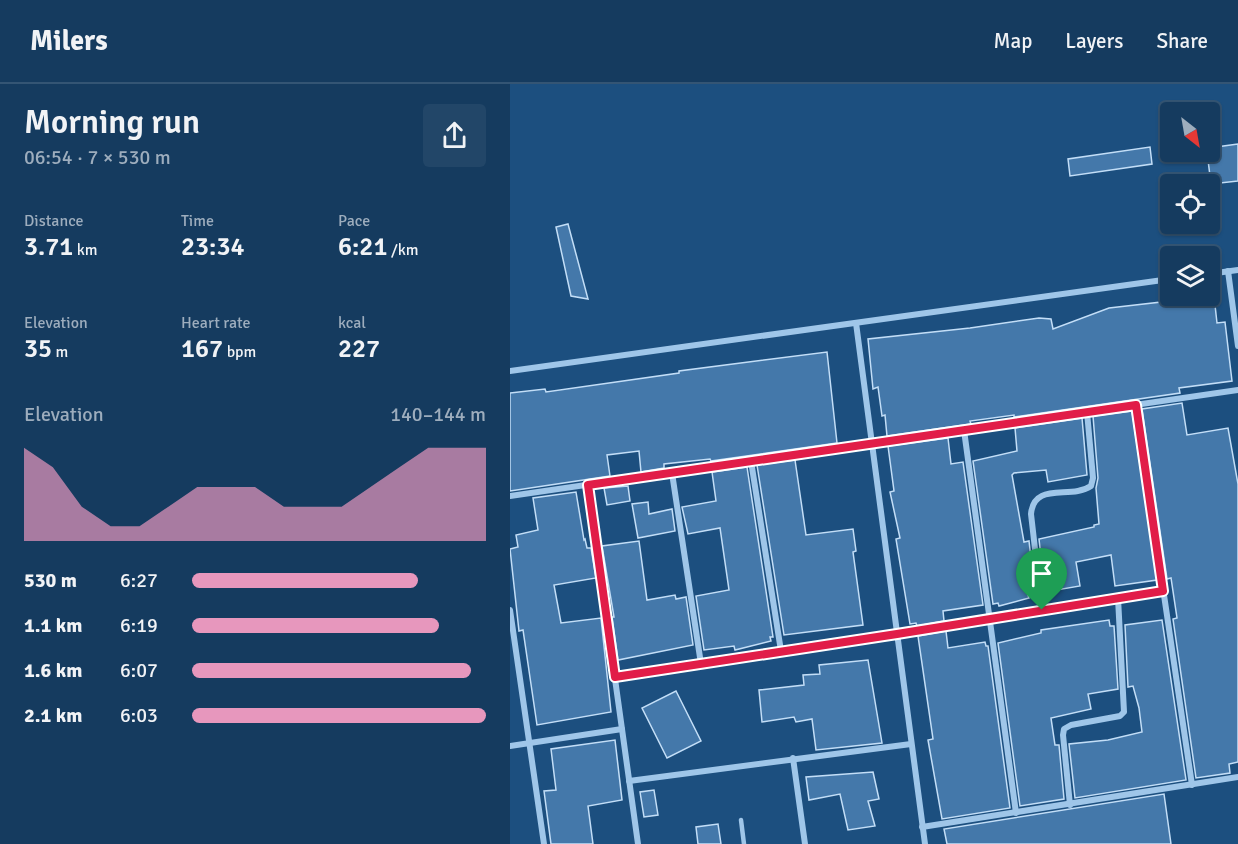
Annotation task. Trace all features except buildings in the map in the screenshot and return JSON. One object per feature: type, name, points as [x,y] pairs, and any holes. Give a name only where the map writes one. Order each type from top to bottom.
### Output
[{"type":"street","points":[[1220,272],[1238,270]]},
{"type":"street","points":[[1228,271],[1238,346]]},
{"type":"street","points":[[510,371],[1160,280]]},
{"type":"street","points":[[856,323],[925,844]]},
{"type":"street","points":[[510,496],[1238,390]]},
{"type":"street","points":[[1136,405],[1192,785]]},
{"type":"street","points":[[1042,610],[1031,514],[1032,504],[1048,493],[1078,492],[1091,486],[1093,478],[1087,412]]},
{"type":"street","points":[[964,430],[1016,813]]},
{"type":"street","points":[[751,461],[781,651]]},
{"type":"street","points":[[672,473],[701,664]]},
{"type":"street","points":[[588,485],[638,844]]},
{"type":"street","points":[[615,677],[1163,591]]},
{"type":"street","points":[[1070,805],[1064,729],[1071,725],[1120,716],[1124,712],[1118,598]]},
{"type":"street","points":[[510,610],[544,844]]},
{"type":"street","points":[[510,746],[622,729]]},
{"type":"street","points":[[629,781],[911,744]]},
{"type":"street","points":[[793,758],[805,844]]},
{"type":"street","points":[[922,827],[1238,777]]},
{"type":"lane","points":[[741,820],[744,844]]},
{"type":"route","points":[[1136,405],[1163,591],[1042,610],[615,677],[588,485],[1136,405]]}]
